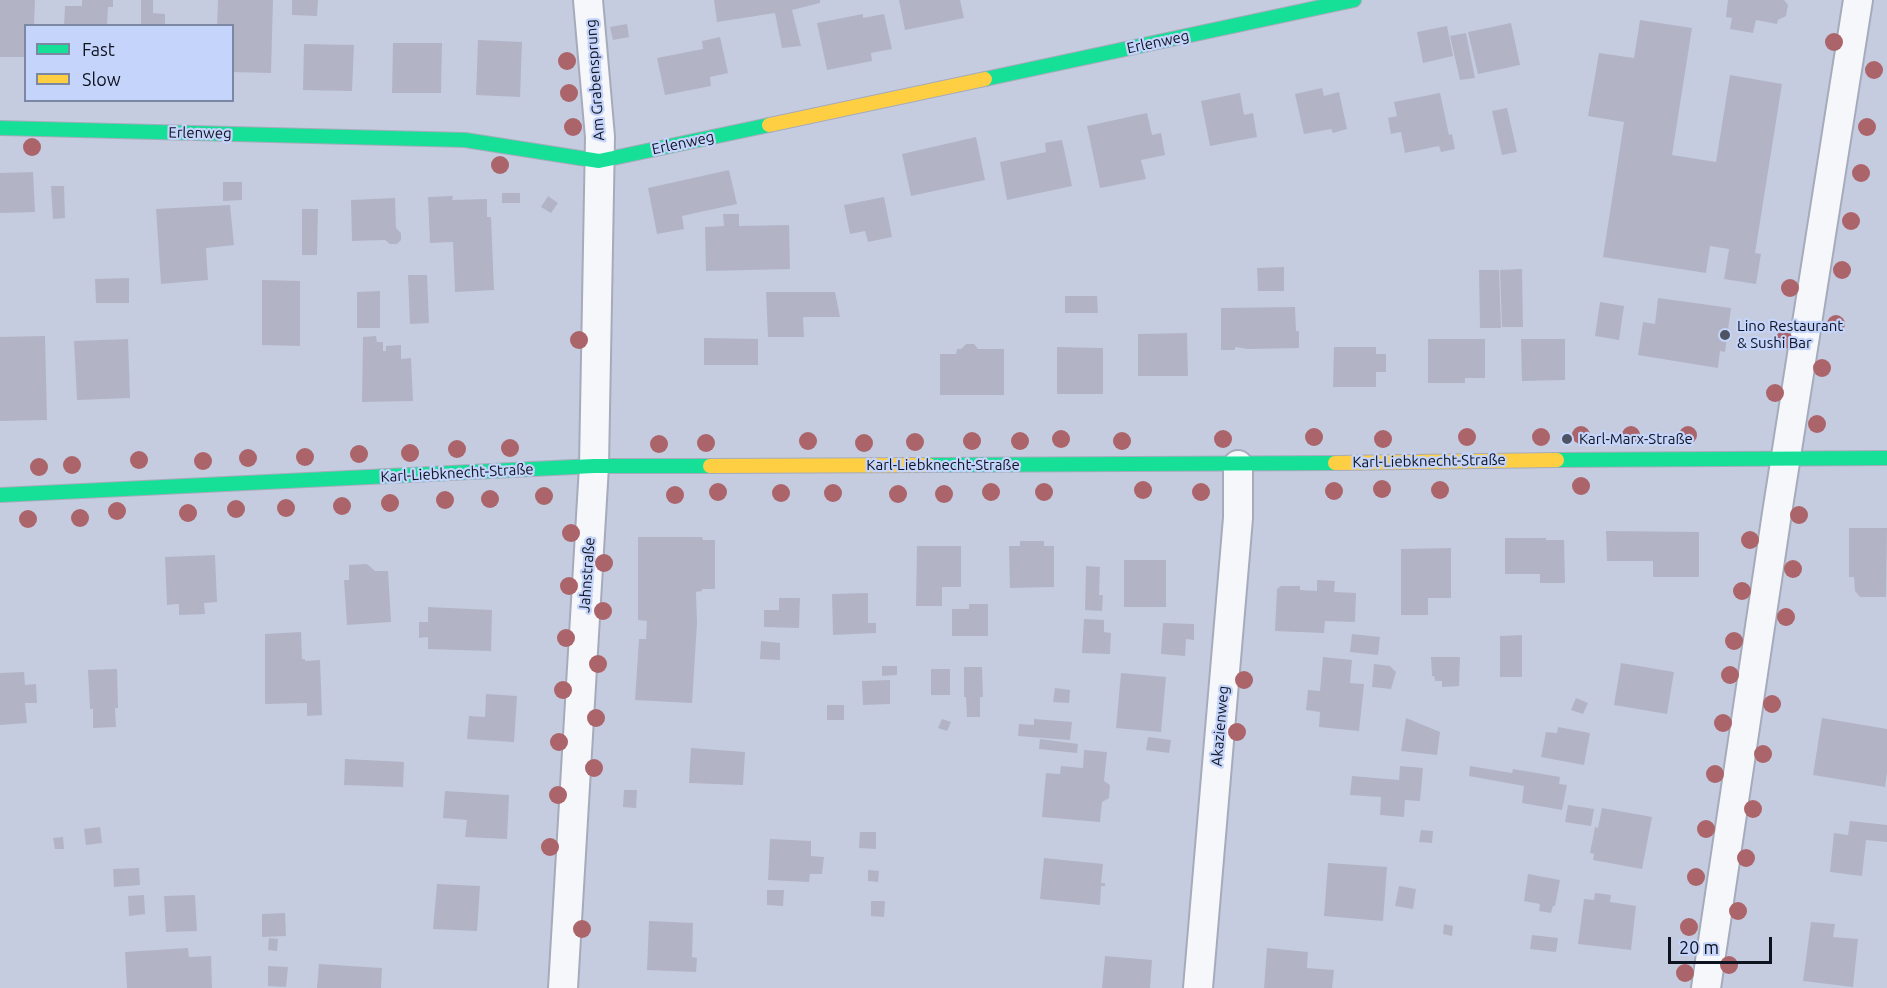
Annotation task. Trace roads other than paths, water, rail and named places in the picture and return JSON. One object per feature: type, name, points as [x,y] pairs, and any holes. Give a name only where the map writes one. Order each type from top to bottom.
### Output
[{"type":"street","name":"Am Grabensprung","points":[[588,0],[600,137],[599,161]]},
{"type":"street","name":"Erlenweg","points":[[0,128],[465,140],[599,161],[1354,0]]},
{"type":"street","points":[[1706,988],[1858,0]]},
{"type":"street","name":"Jahnstraße","points":[[563,988],[594,466],[599,161]]},
{"type":"street","name":"Karl-Liebknecht-Straße","points":[[0,495],[594,466],[1238,465],[1629,458],[1887,458]]},
{"type":"street","name":"Akazienweg","points":[[1198,988],[1237,530],[1238,465]]},
{"type":"place","name":"Lino Restaurant & Sushi Bar","points":[[1725,335]]},
{"type":"place","name":"Karl-Marx-Straße","points":[[1567,439]]}]
